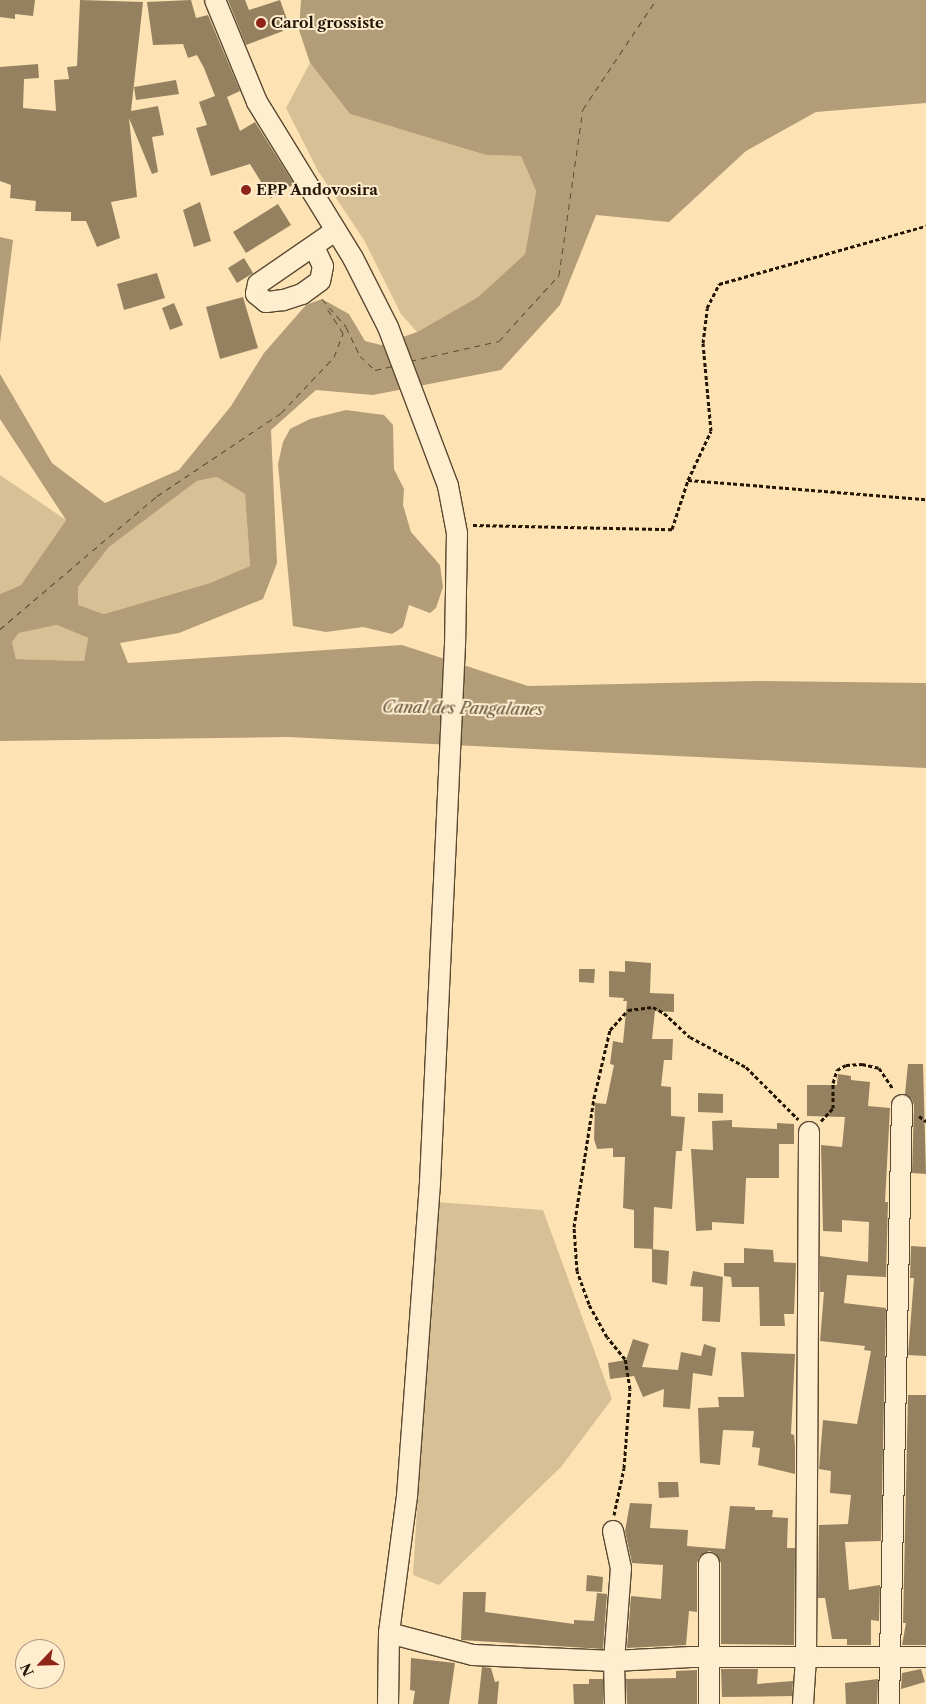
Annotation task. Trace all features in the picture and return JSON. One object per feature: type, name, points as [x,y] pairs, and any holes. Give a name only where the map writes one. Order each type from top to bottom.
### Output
[{"type":"street","points":[[215,0],[257,102],[335,232],[353,258],[388,327],[448,486],[457,533],[455,644],[430,1183],[407,1496],[390,1633],[388,1704]]},
{"type":"street","points":[[314,246],[335,232]]},
{"type":"street","points":[[889,1704],[888,1658],[902,1105]]},
{"type":"street","points":[[803,1704],[806,1658],[809,1132]]},
{"type":"street","points":[[613,1530],[621,1568],[614,1661],[615,1704]]},
{"type":"street","points":[[709,1563],[709,1704]]},
{"type":"street","points":[[390,1633],[473,1655],[614,1661],[709,1658],[926,1657]]},
{"type":"path","points":[[457,533],[478,523],[672,529],[688,480],[711,431],[703,343],[707,308],[719,284],[926,226]]},
{"type":"path","points":[[688,480],[926,499]]},
{"type":"path","points":[[613,1530],[624,1468],[630,1389],[625,1360],[603,1329],[577,1271],[574,1227],[594,1098],[610,1030],[628,1010],[642,1006],[664,1012],[690,1037],[746,1067],[809,1132],[833,1108],[833,1083],[837,1070],[846,1065],[862,1064],[879,1068],[890,1080],[902,1105],[926,1120]]},
{"type":"shaded area","points":[[310,63],[350,114],[486,155],[521,156],[536,191],[525,254],[478,297],[417,332],[401,314],[364,240],[318,171],[286,108]]},
{"type":"shaded area","points":[[0,475],[66,520],[21,585],[0,594]]},
{"type":"shaded area","points":[[217,477],[245,494],[250,566],[210,583],[104,614],[77,605],[78,587],[109,547],[197,481]]},
{"type":"shaded area","points":[[57,625],[88,638],[84,661],[16,659],[12,642],[19,633]]},
{"type":"shaded area","points":[[436,1202],[543,1210],[612,1399],[561,1467],[439,1585],[413,1575]]},
{"type":"water","name":"Canal des Pangalanes","points":[[301,0],[926,0],[926,103],[816,112],[746,151],[669,222],[596,215],[560,305],[501,370],[373,395],[316,390],[271,430],[277,563],[263,599],[179,633],[120,643],[128,663],[402,645],[528,686],[756,681],[926,683],[926,768],[288,737],[0,741],[0,594],[21,585],[66,520],[0,419],[0,374],[52,463],[105,503],[179,470],[231,406],[264,353],[306,305],[322,299],[349,314],[365,341],[381,345],[417,332],[478,297],[525,254],[536,191],[521,156],[486,155],[350,114],[310,63],[299,30]],"holes":[[[217,477],[245,494],[250,566],[210,583],[104,614],[78,605],[78,587],[109,547],[197,481]],[[57,625],[88,638],[84,661],[16,659],[12,642],[19,633]]]},
{"type":"water","points":[[0,237],[13,240],[0,343]]},
{"type":"water","points":[[346,410],[384,415],[393,425],[394,469],[404,489],[403,505],[411,532],[440,565],[443,587],[436,608],[430,613],[409,605],[403,627],[392,634],[363,627],[326,632],[293,626],[278,464],[283,442],[290,429],[310,419]]},
{"type":"building","points":[[0,0],[35,0],[33,16],[15,14],[15,19],[0,17]]},
{"type":"building","points":[[80,0],[143,2],[131,111],[158,106],[164,135],[152,137],[158,172],[152,174],[129,118],[137,197],[111,202],[120,238],[97,247],[86,221],[71,221],[71,212],[35,211],[36,201],[10,198],[11,185],[0,181],[0,67],[38,64],[39,78],[24,79],[23,108],[56,111],[54,80],[69,79],[67,67],[77,66]]},
{"type":"building","points":[[191,0],[196,18],[208,15],[240,91],[227,97],[240,131],[255,122],[294,184],[271,198],[250,164],[211,176],[196,128],[207,125],[199,102],[215,96],[204,68],[197,55],[188,58],[183,44],[153,45],[147,2]]},
{"type":"building","name":"Carol grossiste","points":[[228,0],[245,0],[249,10],[280,0],[288,22],[281,25],[283,31],[246,45]]},
{"type":"building","points":[[176,80],[179,94],[136,100],[134,87]]},
{"type":"building","points":[[200,202],[211,241],[194,247],[183,210]]},
{"type":"building","points":[[278,204],[291,225],[246,253],[233,232]]},
{"type":"building","points":[[244,258],[253,273],[237,283],[228,268]]},
{"type":"building","points":[[157,273],[165,298],[124,310],[117,284]]},
{"type":"building","points":[[243,297],[258,348],[220,359],[206,307]]},
{"type":"building","points":[[174,303],[183,325],[170,330],[162,308]]},
{"type":"building","points":[[625,961],[651,963],[650,993],[674,994],[674,1012],[655,1011],[652,1039],[673,1039],[672,1060],[664,1060],[661,1086],[671,1087],[671,1116],[685,1117],[682,1151],[676,1151],[672,1209],[654,1207],[653,1249],[634,1248],[634,1210],[623,1208],[625,1157],[613,1157],[613,1148],[597,1149],[594,1139],[595,1103],[606,1104],[614,1065],[610,1064],[613,1041],[623,1043],[627,1001],[623,1001],[624,998],[609,997],[609,971],[625,972]]},
{"type":"building","points":[[579,969],[595,969],[594,983],[579,982]]},
{"type":"building","points":[[908,1064],[923,1064],[926,1174],[912,1173],[914,1105],[912,1099],[905,1094]]},
{"type":"building","points":[[838,1074],[851,1076],[851,1080],[870,1082],[868,1106],[890,1108],[885,1202],[888,1202],[886,1277],[847,1275],[844,1303],[886,1308],[881,1541],[845,1542],[849,1590],[880,1585],[879,1621],[871,1620],[871,1645],[847,1645],[847,1639],[832,1639],[825,1598],[818,1598],[819,1525],[848,1524],[851,1495],[830,1493],[831,1471],[819,1469],[823,1420],[857,1424],[871,1351],[864,1350],[865,1346],[820,1341],[824,1292],[820,1292],[820,1256],[868,1262],[869,1222],[842,1220],[842,1232],[823,1231],[821,1145],[842,1147],[845,1117],[807,1116],[807,1085],[837,1085]]},
{"type":"building","points":[[698,1093],[723,1094],[723,1113],[698,1112]]},
{"type":"building","points":[[732,1120],[732,1127],[777,1129],[777,1123],[794,1124],[794,1144],[779,1144],[779,1178],[746,1178],[744,1224],[712,1222],[712,1230],[696,1231],[691,1149],[713,1150],[712,1121]]},
{"type":"building","points":[[911,1246],[926,1247],[926,1356],[908,1355],[914,1278],[910,1278]]},
{"type":"building","points":[[744,1248],[773,1250],[774,1262],[796,1263],[794,1314],[784,1314],[785,1326],[760,1326],[759,1287],[732,1287],[731,1277],[724,1276],[724,1263],[744,1263]]},
{"type":"building","points":[[652,1249],[669,1251],[667,1285],[652,1282]]},
{"type":"building","points":[[693,1271],[723,1277],[720,1322],[702,1321],[703,1287],[690,1286]]},
{"type":"building","points":[[633,1339],[649,1344],[642,1367],[678,1370],[681,1352],[701,1356],[704,1344],[716,1348],[712,1376],[693,1373],[690,1409],[663,1407],[664,1389],[643,1397],[634,1376],[610,1379],[608,1363],[626,1360]]},
{"type":"building","points":[[741,1352],[795,1354],[791,1434],[794,1435],[795,1474],[758,1465],[760,1448],[752,1447],[754,1431],[723,1430],[720,1465],[700,1463],[698,1408],[719,1407],[718,1397],[744,1397]]},
{"type":"building","points":[[908,1395],[926,1395],[926,1645],[902,1645],[906,1623],[903,1623]]},
{"type":"building","points":[[658,1482],[678,1482],[679,1497],[659,1498]]},
{"type":"building","points":[[630,1503],[652,1504],[650,1528],[688,1530],[687,1546],[725,1549],[730,1506],[755,1507],[755,1510],[773,1510],[772,1517],[788,1518],[787,1548],[795,1548],[794,1645],[721,1644],[721,1563],[715,1553],[709,1551],[699,1557],[697,1563],[697,1612],[689,1611],[686,1645],[627,1648],[631,1596],[661,1599],[663,1565],[632,1563],[625,1531]]},
{"type":"building","points":[[587,1575],[603,1577],[602,1592],[586,1591]]},
{"type":"building","points":[[463,1592],[486,1592],[485,1612],[574,1624],[574,1620],[594,1621],[597,1593],[607,1594],[603,1649],[461,1640]]},
{"type":"building","points":[[411,1658],[455,1663],[449,1704],[413,1704],[415,1691],[410,1690]]},
{"type":"building","points":[[482,1667],[491,1668],[495,1682],[499,1681],[497,1704],[478,1704]]},
{"type":"building","points":[[721,1669],[758,1669],[757,1684],[793,1681],[792,1696],[722,1697]]},
{"type":"building","points":[[921,1669],[925,1682],[901,1689],[902,1673]]},
{"type":"building","points":[[697,1670],[697,1704],[627,1704],[626,1679],[676,1678],[676,1671]]},
{"type":"building","points":[[589,1679],[603,1679],[603,1704],[574,1704],[573,1684],[589,1684]]},
{"type":"building","points":[[878,1679],[877,1704],[846,1704],[845,1683]]},
{"type":"ferry route","points":[[410,361],[499,341],[559,275],[583,109],[656,0]]},
{"type":"ferry route","points":[[322,299],[346,327],[360,356],[375,370],[392,366]]},
{"type":"ferry route","points":[[0,629],[157,496],[281,413],[334,357],[343,333],[325,305]]},
{"type":"place","name":"Carol grossiste","points":[[261,23]]},
{"type":"place","name":"EPP Andovosira","points":[[246,190]]}]
